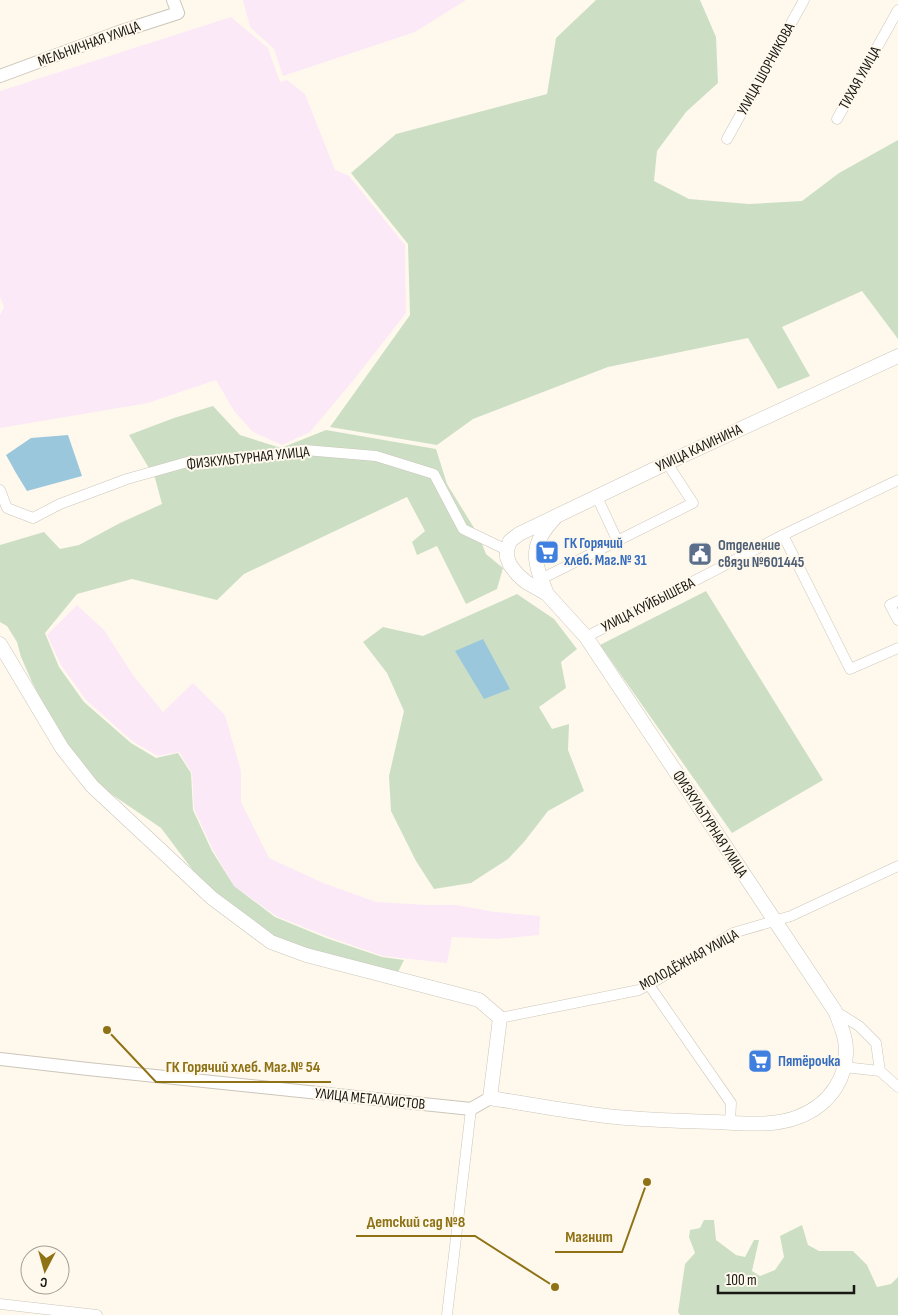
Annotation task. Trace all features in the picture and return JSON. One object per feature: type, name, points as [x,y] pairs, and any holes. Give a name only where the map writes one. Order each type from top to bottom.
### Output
[{"type":"main road","name":"УЛИЦА КАЛИНИНА","points":[[507,550],[510,541],[518,534],[898,356]]},
{"type":"main road","points":[[538,540],[544,529],[556,517]]},
{"type":"main road","points":[[527,530],[534,532],[538,540]]},
{"type":"main road","name":"ФИЗКУЛЬТУРНАЯ УЛИЦА","points":[[538,540],[536,562],[547,594]]},
{"type":"main road","name":"ФИЗКУЛЬТУРНАЯ УЛИЦА","points":[[490,1098],[607,1116],[671,1121],[775,1122],[797,1118],[825,1101],[835,1090],[841,1079],[846,1051],[845,1040],[835,1011],[586,637],[547,594],[518,575],[510,565],[507,550]]},
{"type":"main road","points":[[526,582],[541,580]]},
{"type":"main road","points":[[0,644],[62,748],[92,786],[212,898],[272,942],[306,955],[479,1000],[500,1018],[490,1098]]},
{"type":"street","name":"МЕЛЬНИЧНАЯ УЛИЦА","points":[[0,76],[119,32],[178,13],[172,0]]},
{"type":"street","name":"УЛИЦА ШОРНИКОВА","points":[[727,139],[804,0]]},
{"type":"street","name":"ТИХАЯ УЛИЦА","points":[[837,119],[898,10]]},
{"type":"street","name":"ФИЗКУЛЬТУРНАЯ УЛИЦА","points":[[0,490],[7,508],[33,518],[60,504],[127,480],[191,462],[240,460],[306,450],[376,456],[434,474],[463,529],[507,550]]},
{"type":"street","points":[[541,580],[693,503],[667,463]]},
{"type":"street","name":"УЛИЦА КУЙБЫШЕВА","points":[[586,637],[783,535],[898,480]]},
{"type":"street","points":[[596,497],[618,542]]},
{"type":"street","points":[[783,535],[850,668],[898,648]]},
{"type":"street","points":[[894,603],[898,620]]},
{"type":"street","name":"МОЛОДЁЖНАЯ УЛИЦА","points":[[500,1018],[639,990],[734,933],[791,916],[898,866]]},
{"type":"street","points":[[649,985],[731,1103],[730,1123]]},
{"type":"street","points":[[835,1011],[859,1026],[876,1043],[880,1071]]},
{"type":"street","name":"УЛИЦА МЕТАЛЛИСТОВ","points":[[0,1059],[471,1108]]},
{"type":"street","points":[[844,1067],[880,1071],[896,1083]]},
{"type":"street","points":[[447,1315],[471,1108],[490,1098]]},
{"type":"street","points":[[0,1304],[97,1315]]},
{"type":"shaded area","points":[[243,0],[466,0],[415,32],[283,76],[274,49],[250,27]]},
{"type":"shaded area","points":[[231,17],[268,48],[280,82],[287,80],[305,94],[335,170],[349,176],[405,245],[406,313],[310,432],[282,445],[253,432],[234,411],[216,380],[148,403],[0,428],[0,315],[4,307],[0,297],[0,91]]},
{"type":"shaded area","points":[[77,605],[104,630],[133,675],[163,712],[193,683],[225,715],[241,771],[241,802],[269,858],[323,883],[376,902],[456,905],[495,912],[540,916],[539,935],[498,939],[452,937],[447,963],[383,956],[276,916],[234,886],[213,850],[194,809],[192,773],[179,752],[158,756],[132,741],[86,700],[61,665],[47,635]]},
{"type":"green space","points":[[596,0],[700,0],[716,37],[718,83],[686,112],[657,151],[654,181],[689,199],[749,204],[802,201],[839,173],[898,140],[898,339],[862,291],[782,327],[810,376],[778,389],[748,338],[608,367],[473,419],[437,445],[330,427],[410,315],[408,244],[351,173],[396,134],[547,94],[556,38]]},
{"type":"green space","points":[[213,406],[240,435],[281,448],[326,430],[436,449],[447,484],[479,536],[486,554],[503,568],[497,589],[466,604],[437,546],[417,555],[412,542],[425,531],[407,497],[244,574],[217,600],[132,579],[77,594],[45,633],[59,667],[84,702],[131,743],[156,758],[178,753],[191,773],[193,810],[212,851],[234,886],[275,917],[326,938],[382,957],[404,960],[398,972],[272,940],[213,897],[161,828],[98,785],[64,743],[32,682],[21,657],[17,642],[7,626],[0,622],[0,545],[44,532],[60,549],[79,545],[120,523],[162,504],[155,478],[129,435]]},
{"type":"green space","points":[[706,591],[823,780],[732,833],[600,645]]},
{"type":"green space","points":[[517,594],[554,619],[577,649],[561,662],[566,688],[539,707],[552,729],[569,724],[568,750],[584,791],[548,811],[508,859],[471,883],[434,889],[416,861],[391,811],[389,776],[404,711],[387,673],[363,642],[383,627],[423,636]]},
{"type":"green space","points":[[704,1220],[714,1220],[716,1240],[736,1255],[745,1257],[754,1240],[759,1240],[752,1271],[760,1276],[775,1270],[784,1257],[780,1236],[802,1225],[808,1245],[819,1251],[853,1251],[867,1265],[877,1287],[891,1284],[898,1277],[898,1315],[680,1315],[678,1312],[685,1264],[695,1253],[689,1237],[690,1230],[700,1228]]},
{"type":"water","points":[[68,435],[82,476],[27,491],[6,455],[31,438]]},
{"type":"water","points":[[483,639],[510,689],[484,699],[455,651]]},
{"type":"place","name":"ГК Горячий хлеб. Маг.№ 31","points":[[547,552]]},
{"type":"place","name":"Отделение связи №601445","points":[[700,554]]},
{"type":"place","name":"ГК Горячий хлеб. Маг.№ 54","points":[[107,1030]]},
{"type":"place","name":"Пятёрочка","points":[[760,1061]]},
{"type":"place","name":"Магнит","points":[[647,1182]]},
{"type":"place","name":"Детский сад №8","points":[[555,1287]]}]
